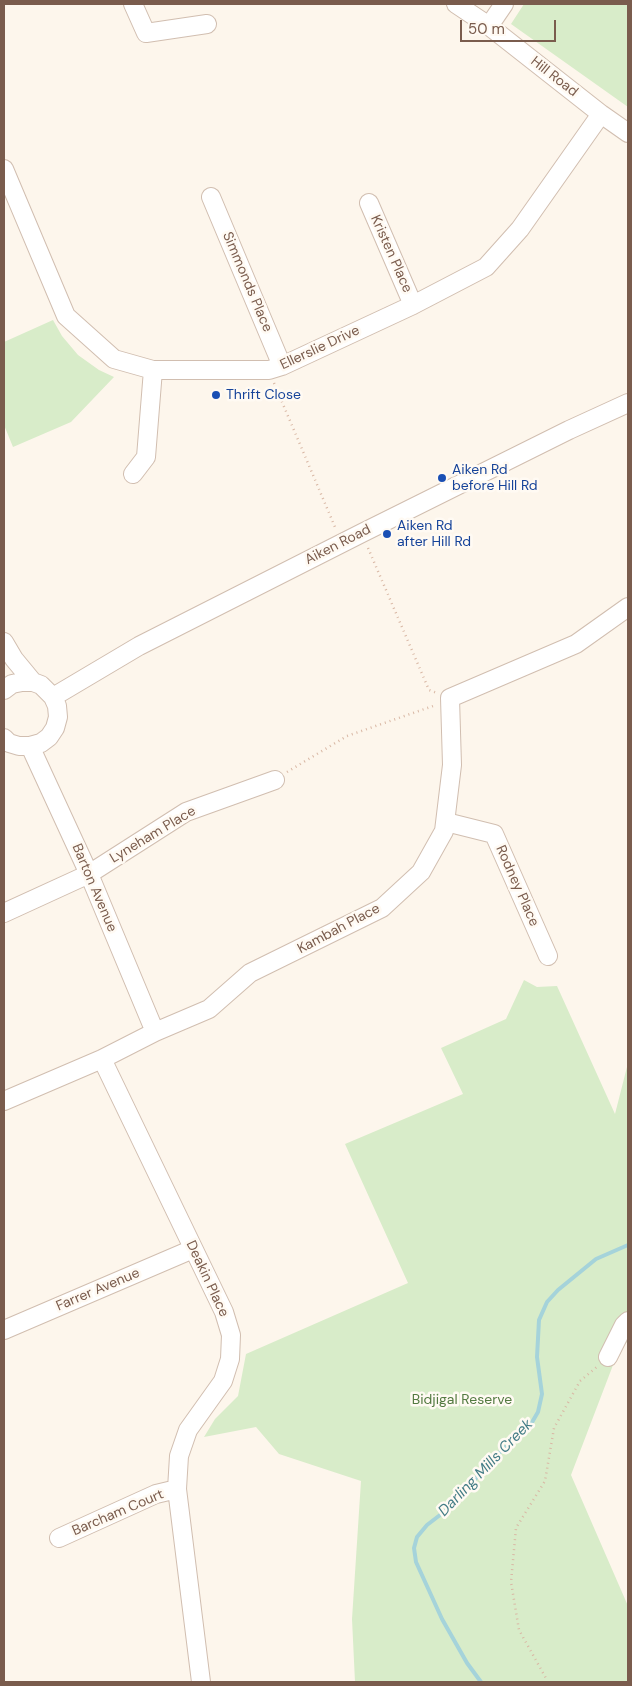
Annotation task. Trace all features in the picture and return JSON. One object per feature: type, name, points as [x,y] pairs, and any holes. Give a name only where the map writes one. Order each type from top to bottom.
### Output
[{"type":"street","points":[[133,4],[146,33],[207,24]]},
{"type":"street","name":"Hill Road","points":[[456,4],[488,26],[628,133]]},
{"type":"street","points":[[488,26],[504,4]]},
{"type":"street","name":"Ellerslie Drive","points":[[4,169],[66,316],[114,359],[153,370],[276,368],[413,305],[486,267],[520,229],[601,114]]},
{"type":"street","name":"Simmonds Place","points":[[211,197],[276,368]]},
{"type":"street","name":"Kristen Place","points":[[369,203],[413,305]]},
{"type":"street","points":[[133,474],[146,457],[153,370]]},
{"type":"street","name":"Aiken Road","points":[[53,697],[139,646],[560,434],[628,403]]},
{"type":"street","points":[[450,698],[576,644],[628,607]]},
{"type":"street","points":[[4,642],[14,659],[33,682],[48,690],[57,706],[58,717],[55,728],[41,743],[19,746],[6,742]]},
{"type":"street","points":[[4,690],[12,684],[33,682]]},
{"type":"street","name":"Kambah Place","points":[[4,1101],[102,1059],[154,1032],[209,1009],[250,973],[382,908],[421,872],[444,831],[452,765],[450,698]]},
{"type":"street","name":"Barton Avenue","points":[[30,746],[89,874],[154,1032]]},
{"type":"street","name":"Lyneham Place","points":[[4,913],[89,874],[186,812],[275,780]]},
{"type":"street","name":"Rodney Place","points":[[446,822],[494,834],[548,956]]},
{"type":"street","name":"Deakin Place","points":[[102,1059],[224,1312],[230,1335],[230,1359],[223,1381],[188,1430],[179,1456],[177,1489],[202,1682]]},
{"type":"street","name":"Farrer Avenue","points":[[4,1330],[193,1249]]},
{"type":"street","points":[[608,1357],[624,1325],[628,1321]]},
{"type":"street","name":"Barcham Court","points":[[59,1538],[156,1494],[177,1489]]},
{"type":"path","points":[[276,368],[335,527]]},
{"type":"path","points":[[368,548],[429,690],[450,698]]},
{"type":"path","points":[[275,780],[347,736],[430,708],[450,698]]},
{"type":"path","points":[[547,1682],[519,1630],[511,1582],[516,1528],[545,1481],[554,1428],[580,1381],[608,1357]]},
{"type":"green space","points":[[524,4],[628,4],[628,107],[511,24]]},
{"type":"green space","points":[[53,320],[62,336],[78,355],[99,370],[114,377],[71,422],[13,447],[4,425],[4,342]]},
{"type":"green space","name":"Bidjigal Reserve","points":[[524,980],[537,987],[557,986],[615,1114],[628,1063],[628,1341],[618,1352],[571,1475],[628,1606],[628,1682],[355,1682],[352,1619],[361,1481],[279,1454],[256,1427],[204,1437],[215,1419],[238,1396],[246,1354],[408,1283],[345,1144],[463,1094],[441,1048],[506,1019]]},
{"type":"waterway","name":"Darling Mills Creek","points":[[481,1682],[467,1663],[442,1619],[416,1562],[414,1548],[417,1537],[427,1525],[457,1502],[488,1463],[531,1424],[538,1412],[542,1394],[537,1357],[539,1320],[547,1302],[558,1290],[596,1259],[628,1245]]},
{"type":"place","name":"Thrift Close","points":[[216,395]]},
{"type":"place","name":"Aiken Rd before Hill Rd","points":[[442,478]]},
{"type":"place","name":"Aiken Rd after Hill Rd","points":[[387,534]]}]
